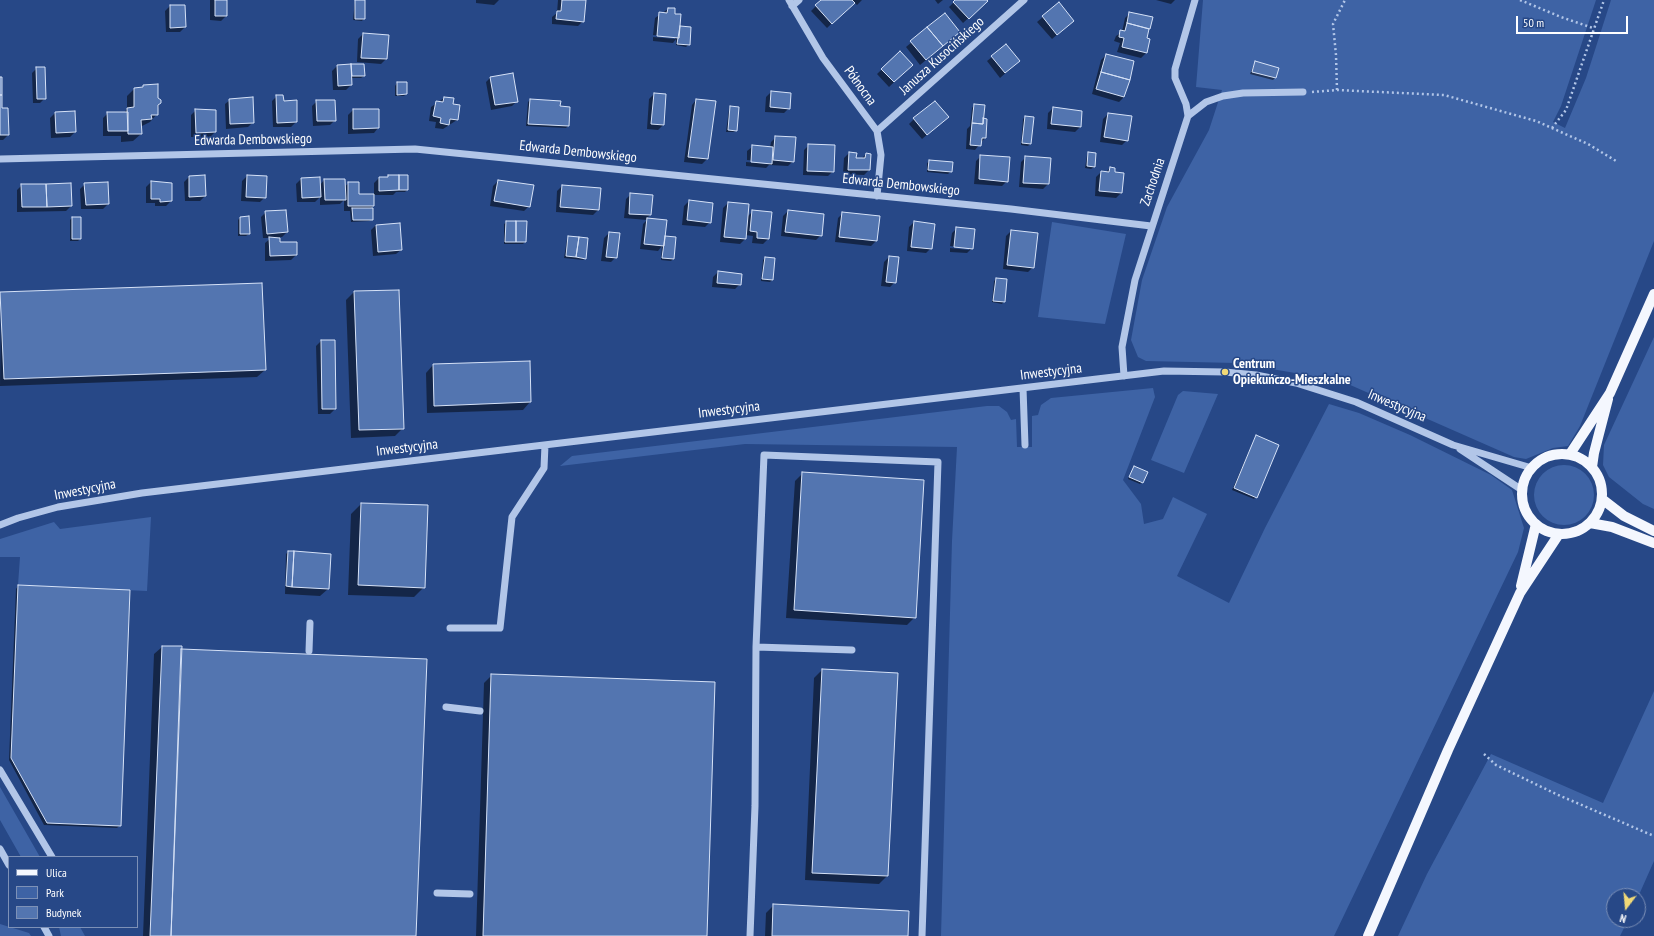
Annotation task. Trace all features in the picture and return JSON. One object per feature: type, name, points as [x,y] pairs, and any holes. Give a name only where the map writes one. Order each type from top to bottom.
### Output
[{"type":"main road","points":[[1592,467],[1594,453],[1610,393],[1654,294]]},
{"type":"main road","points":[[1570,454],[1610,393]]},
{"type":"main road","points":[[1570,454],[1582,459],[1592,467],[1601,482],[1602,499],[1600,508],[1590,523],[1576,532],[1559,534],[1542,529],[1536,524],[1525,508],[1522,490],[1526,478],[1532,468],[1549,456],[1570,454]]},
{"type":"main road","points":[[1602,499],[1624,516],[1654,531]]},
{"type":"main road","points":[[1590,523],[1612,527],[1654,543]]},
{"type":"main road","points":[[1520,593],[1536,524]]},
{"type":"main road","points":[[1368,936],[1448,750],[1520,593],[1559,534]]},
{"type":"street","points":[[791,3],[799,0]]},
{"type":"street","name":"Janusza Kusocińskiego","points":[[877,131],[1024,0]]},
{"type":"street","points":[[1195,0],[1175,68],[1175,78],[1186,104],[1188,116],[1206,102],[1223,96],[1243,93],[1303,92]]},
{"type":"street","name":"Północna","points":[[791,3],[823,58],[877,131],[881,154],[878,196]]},
{"type":"street","name":"Zachodnia","points":[[1124,376],[1122,347],[1135,280],[1188,116]]},
{"type":"street","name":"Edwarda Dembowskiego","points":[[0,159],[415,149],[878,196],[1152,226]]},
{"type":"street","name":"Inwestycyjna","points":[[0,525],[18,518],[58,507],[98,499],[545,444],[1164,371],[1207,370],[1256,375],[1296,384],[1356,402],[1453,445],[1532,468]]},
{"type":"street","points":[[1023,388],[1025,445]]},
{"type":"street","points":[[450,628],[500,628],[512,517],[544,468],[545,444]]},
{"type":"street","name":"Inwestycyjna","points":[[1453,445],[1522,490]]},
{"type":"street","points":[[750,936],[756,806],[756,647],[764,455],[938,462],[922,936]]},
{"type":"street","points":[[309,651],[310,623]]},
{"type":"street","points":[[756,647],[852,650]]},
{"type":"street","points":[[446,707],[480,711]]},
{"type":"street","points":[[0,770],[51,856]]},
{"type":"street","points":[[0,849],[2,857]]},
{"type":"street","points":[[437,893],[470,894]]},
{"type":"path","points":[[1337,90],[1333,24],[1345,0]]},
{"type":"path","points":[[1520,0],[1593,28]]},
{"type":"path","points":[[1552,128],[1566,110],[1590,44],[1593,28],[1604,0]]},
{"type":"path","points":[[1303,92],[1337,90],[1444,95],[1491,107],[1552,128],[1588,144],[1616,161]]},
{"type":"path","points":[[1484,754],[1496,765],[1556,794],[1654,836]]},
{"type":"green space","points":[[1203,0],[1596,0],[1561,106],[1553,122],[1565,128],[1586,78],[1611,0],[1654,0],[1654,241],[1580,426],[1568,446],[1553,448],[1526,459],[1514,457],[1348,384],[1313,376],[1236,363],[1146,361],[1138,357],[1131,340],[1142,280],[1167,207],[1209,130],[1222,90],[1196,87]]},
{"type":"green space","points":[[1052,222],[1126,234],[1105,324],[1038,317]]},
{"type":"green space","points":[[1654,337],[1654,509],[1643,504],[1609,477],[1603,465],[1604,445]]},
{"type":"green space","points":[[1153,388],[1155,397],[1123,480],[1141,504],[1144,524],[1163,519],[1173,497],[1207,514],[1177,576],[1229,603],[1265,528],[1329,404],[1359,413],[1410,435],[1491,475],[1512,490],[1524,528],[1518,552],[1334,936],[941,936],[952,541],[957,447],[745,444],[560,466],[572,456],[987,406],[999,406],[1007,412],[1011,420],[1016,419],[1017,447],[1032,447],[1032,416],[1038,415],[1041,405],[1051,398]]},
{"type":"green space","points":[[1183,391],[1218,394],[1184,473],[1151,460],[1178,395]]},
{"type":"green space","points":[[1558,465],[1570,465],[1581,470],[1589,478],[1594,489],[1592,507],[1581,520],[1570,525],[1558,525],[1547,520],[1539,512],[1534,501],[1534,489],[1539,478],[1547,470]]},
{"type":"green space","points":[[151,517],[147,591],[18,585],[20,557],[0,557],[0,539],[54,522],[60,529]]},
{"type":"green space","points":[[1654,691],[1654,861],[1642,888],[1606,888],[1606,928],[1624,928],[1620,936],[1398,936],[1427,874],[1491,754],[1603,803]]},
{"type":"green space","points":[[0,787],[39,856],[20,856],[0,820]]},
{"type":"green space","points":[[0,924],[8,926],[8,928],[29,933],[31,936],[0,936]]},
{"type":"green space","points":[[59,928],[81,928],[85,936],[61,936]]},
{"type":"building","points":[[215,0],[227,0],[227,16],[215,16]]},
{"type":"building","points":[[355,0],[365,0],[365,19],[355,19]]},
{"type":"building","points":[[562,0],[586,0],[584,22],[556,19],[557,11],[561,11]]},
{"type":"building","points":[[821,0],[852,0],[855,3],[832,24],[815,5]]},
{"type":"building","points":[[955,0],[988,1],[969,19],[953,2]]},
{"type":"building","points":[[1059,2],[1074,21],[1057,35],[1042,16]]},
{"type":"building","points":[[170,5],[185,5],[186,27],[170,28]]},
{"type":"building","points":[[668,8],[675,8],[675,14],[681,14],[679,38],[657,36],[659,12],[667,13]]},
{"type":"building","points":[[1129,12],[1153,17],[1150,29],[1127,23]]},
{"type":"building","points":[[945,13],[960,32],[943,46],[927,27]]},
{"type":"building","points":[[1127,23],[1149,29],[1147,38],[1150,39],[1147,53],[1122,47],[1124,38],[1119,37],[1120,30],[1125,31]]},
{"type":"building","points":[[680,26],[691,27],[690,45],[677,44]]},
{"type":"building","points":[[927,27],[943,46],[926,60],[910,41]]},
{"type":"building","points":[[363,33],[389,35],[387,59],[361,58]]},
{"type":"building","points":[[1006,44],[1020,61],[1005,73],[991,56]]},
{"type":"building","points":[[900,51],[913,65],[894,82],[881,69]]},
{"type":"building","points":[[1106,54],[1134,61],[1130,80],[1101,72]]},
{"type":"building","points":[[1255,61],[1279,68],[1276,78],[1252,72]]},
{"type":"building","points":[[351,64],[352,85],[338,86],[337,65]]},
{"type":"building","points":[[351,64],[364,64],[365,76],[352,76]]},
{"type":"building","points":[[36,67],[45,67],[46,99],[37,99]]},
{"type":"building","points":[[1101,72],[1130,80],[1124,97],[1096,89]]},
{"type":"building","points":[[513,73],[518,102],[495,105],[490,77]]},
{"type":"building","points":[[0,77],[2,77],[2,95],[0,95]]},
{"type":"building","points":[[397,82],[407,82],[407,94],[397,95]]},
{"type":"building","points":[[158,84],[158,98],[161,100],[161,103],[158,105],[158,115],[151,115],[152,119],[141,120],[142,134],[128,134],[127,108],[134,107],[134,88],[143,87],[143,85]]},
{"type":"building","points":[[771,91],[791,93],[790,109],[770,107]]},
{"type":"building","points":[[654,93],[666,94],[664,125],[651,124]]},
{"type":"building","points":[[0,95],[2,95],[2,108],[8,108],[9,135],[0,135]]},
{"type":"building","points":[[276,95],[283,95],[284,101],[297,100],[297,122],[277,123]]},
{"type":"building","points":[[253,97],[254,123],[230,124],[229,99]]},
{"type":"building","points":[[444,97],[454,98],[453,104],[460,105],[458,120],[450,119],[449,125],[440,123],[441,118],[433,116],[436,101],[443,102]]},
{"type":"building","points":[[530,99],[561,101],[560,106],[570,107],[569,126],[528,124]]},
{"type":"building","points":[[696,99],[716,101],[708,159],[688,157]]},
{"type":"building","points":[[316,100],[335,100],[336,121],[317,121]]},
{"type":"building","points":[[935,101],[949,117],[927,135],[913,118]]},
{"type":"building","points":[[974,104],[985,105],[983,124],[972,123]]},
{"type":"building","points":[[730,106],[739,107],[737,131],[728,130]]},
{"type":"building","points":[[1053,107],[1082,111],[1081,127],[1051,124]]},
{"type":"building","points":[[195,109],[216,110],[216,132],[196,133]]},
{"type":"building","points":[[353,109],[379,109],[379,128],[353,129]]},
{"type":"building","points":[[75,111],[76,132],[56,133],[55,112]]},
{"type":"building","points":[[107,112],[128,112],[128,131],[108,131]]},
{"type":"building","points":[[1108,113],[1132,116],[1128,141],[1104,137]]},
{"type":"building","points":[[1025,116],[1034,117],[1031,144],[1022,143]]},
{"type":"building","points":[[983,118],[987,119],[986,138],[982,138],[981,146],[970,145],[972,123],[983,124]]},
{"type":"building","points":[[775,136],[796,137],[794,162],[773,160]]},
{"type":"building","points":[[808,144],[835,145],[834,172],[807,171]]},
{"type":"building","points":[[752,145],[773,147],[772,164],[751,162]]},
{"type":"building","points":[[849,152],[857,153],[856,158],[865,158],[866,153],[871,154],[870,170],[848,170]]},
{"type":"building","points":[[1088,152],[1096,153],[1095,167],[1087,166]]},
{"type":"building","points":[[980,155],[1010,157],[1008,182],[979,179]]},
{"type":"building","points":[[1025,156],[1051,158],[1049,184],[1023,183]]},
{"type":"building","points":[[929,160],[953,162],[952,172],[928,170]]},
{"type":"building","points":[[1110,167],[1115,168],[1115,172],[1124,173],[1122,193],[1099,191],[1101,171],[1109,172]]},
{"type":"building","points":[[205,175],[206,196],[189,197],[189,176]]},
{"type":"building","points":[[247,175],[267,176],[266,198],[246,197]]},
{"type":"building","points":[[388,175],[399,175],[399,190],[379,191],[379,177],[388,177]]},
{"type":"building","points":[[399,175],[408,175],[408,190],[399,190]]},
{"type":"building","points":[[320,177],[321,197],[302,198],[301,178]]},
{"type":"building","points":[[324,179],[345,179],[346,200],[325,200]]},
{"type":"building","points":[[498,180],[534,185],[530,207],[494,201]]},
{"type":"building","points":[[151,181],[172,183],[172,201],[160,202],[160,199],[151,199]]},
{"type":"building","points":[[108,182],[109,204],[86,205],[84,183]]},
{"type":"building","points":[[348,182],[359,182],[359,194],[374,194],[374,206],[348,206]]},
{"type":"building","points":[[71,183],[72,206],[47,207],[46,184]]},
{"type":"building","points":[[21,184],[46,184],[47,207],[22,207]]},
{"type":"building","points":[[562,185],[601,188],[599,210],[560,207]]},
{"type":"building","points":[[630,193],[653,195],[651,215],[629,214]]},
{"type":"building","points":[[689,200],[713,203],[711,223],[687,220]]},
{"type":"building","points":[[728,202],[749,204],[746,239],[724,237]]},
{"type":"building","points":[[352,208],[373,208],[373,220],[353,220]]},
{"type":"building","points":[[286,210],[288,232],[267,234],[265,211]]},
{"type":"building","points":[[752,210],[772,212],[769,239],[757,238],[757,232],[750,231]]},
{"type":"building","points":[[788,210],[824,214],[822,236],[785,232]]},
{"type":"building","points":[[842,212],[880,216],[877,241],[839,237]]},
{"type":"building","points":[[249,216],[250,234],[240,234],[240,217]]},
{"type":"building","points":[[72,217],[81,217],[81,239],[72,239]]},
{"type":"building","points":[[647,218],[667,220],[664,246],[644,244]]},
{"type":"building","points":[[506,221],[516,221],[516,242],[505,242]]},
{"type":"building","points":[[516,221],[527,221],[526,242],[516,242]]},
{"type":"building","points":[[914,221],[935,224],[932,249],[911,247]]},
{"type":"building","points":[[400,223],[402,250],[378,252],[376,225]]},
{"type":"building","points":[[956,227],[975,229],[973,249],[954,247]]},
{"type":"building","points":[[1011,230],[1038,233],[1034,268],[1007,265]]},
{"type":"building","points":[[609,232],[620,233],[617,258],[606,257]]},
{"type":"building","points":[[568,236],[579,237],[576,257],[566,256]]},
{"type":"building","points":[[665,236],[676,237],[674,259],[662,258]]},
{"type":"building","points":[[269,237],[280,238],[280,242],[297,242],[297,255],[270,256]]},
{"type":"building","points":[[579,237],[588,238],[586,259],[576,257]]},
{"type":"building","points":[[889,256],[899,257],[896,283],[886,282]]},
{"type":"building","points":[[765,257],[775,258],[773,280],[762,279]]},
{"type":"building","points":[[718,271],[742,274],[741,285],[717,283]]},
{"type":"building","points":[[996,278],[1007,279],[1005,302],[993,301]]},
{"type":"building","points":[[262,283],[266,370],[4,379],[0,292]]},
{"type":"building","points":[[399,290],[404,429],[359,430],[354,291]]},
{"type":"building","points":[[321,340],[335,340],[336,409],[322,409]]},
{"type":"building","points":[[530,361],[531,402],[434,406],[433,364]]},
{"type":"building","points":[[1256,435],[1279,445],[1257,498],[1234,488]]},
{"type":"building","points":[[1134,466],[1148,472],[1143,483],[1129,477]]},
{"type":"building","points":[[802,472],[924,480],[916,618],[794,610]]},
{"type":"building","points":[[361,503],[428,505],[425,588],[358,585]]},
{"type":"building","points":[[288,551],[294,551],[292,587],[286,586]]},
{"type":"building","points":[[294,551],[331,554],[329,589],[292,587]]},
{"type":"building","points":[[18,585],[130,590],[121,826],[47,823],[11,758]]},
{"type":"building","points":[[162,646],[182,646],[171,936],[150,936]]},
{"type":"building","points":[[181,649],[427,659],[416,936],[171,936]]},
{"type":"building","points":[[822,669],[898,673],[888,876],[812,873]]},
{"type":"building","points":[[491,674],[715,682],[707,936],[483,936]]},
{"type":"building","points":[[773,904],[909,911],[908,936],[772,936]]},
{"type":"place","name":"Centrum Opiekuńczo-Mieszkalne","points":[[1225,372]]}]
